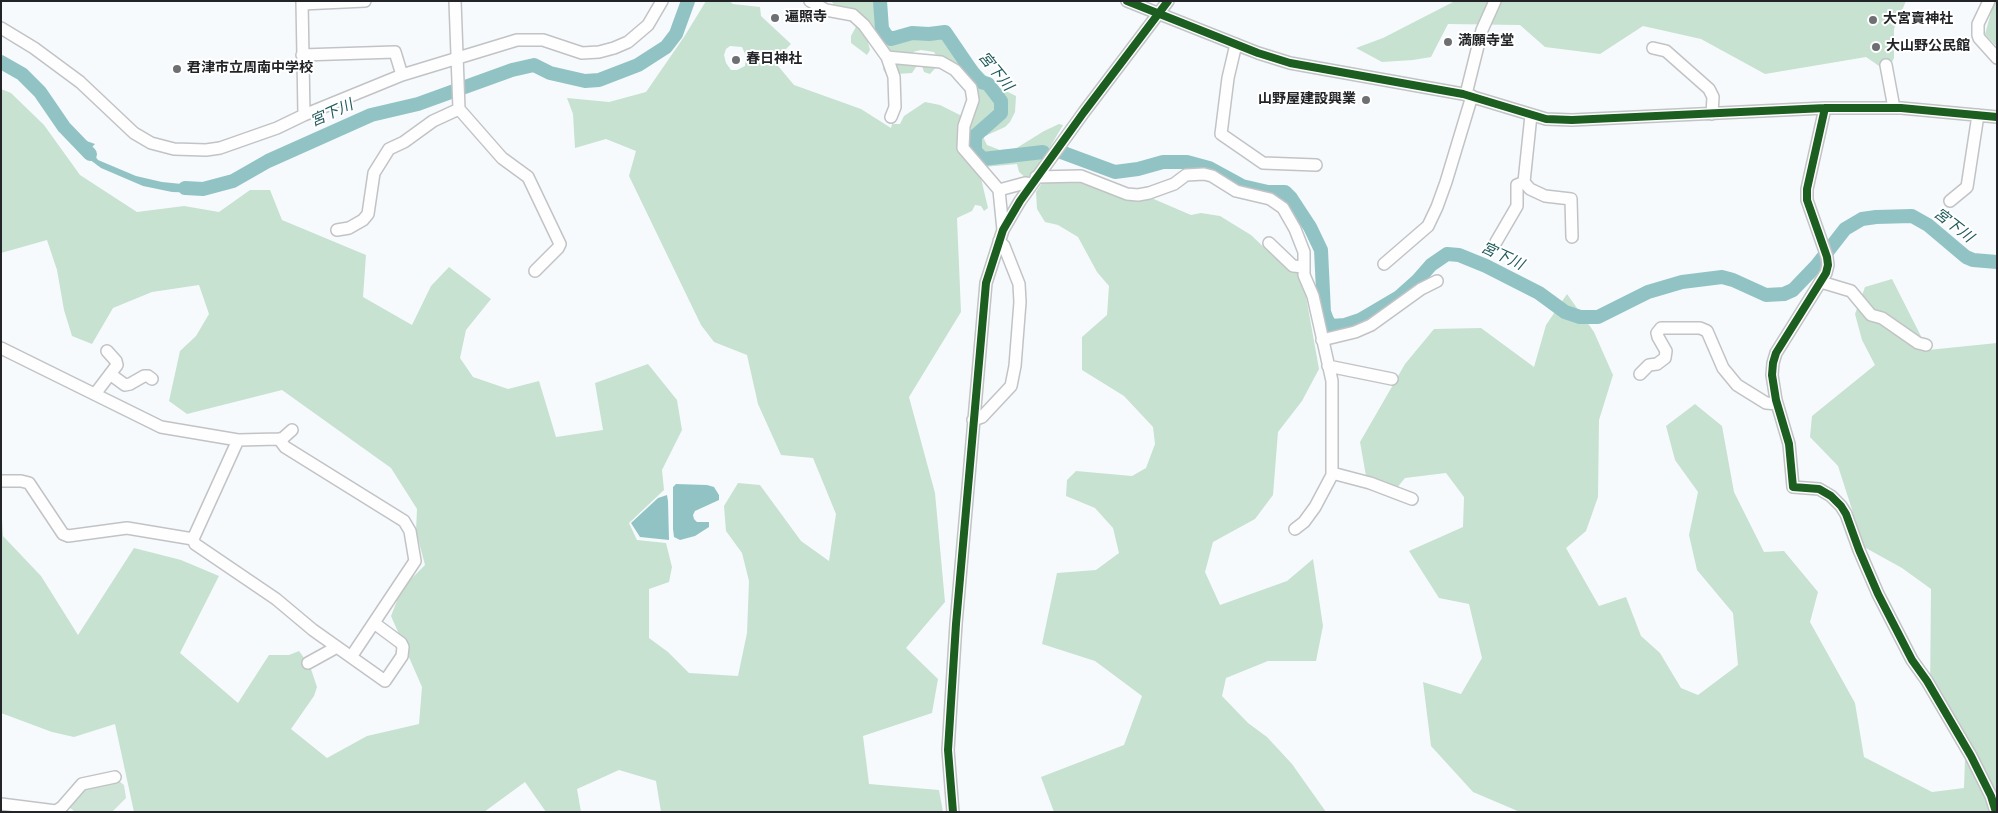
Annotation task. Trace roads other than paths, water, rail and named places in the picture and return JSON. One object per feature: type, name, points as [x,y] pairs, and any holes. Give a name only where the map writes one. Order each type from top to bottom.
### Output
[{"type":"street","points":[[304,115],[302,3],[365,1]]},
{"type":"street","points":[[455,1],[459,106],[502,158],[528,177],[560,244],[535,271]]},
{"type":"street","points":[[1,28],[34,48],[80,82],[134,133],[159,145],[174,149],[206,150],[220,148],[277,128],[402,75],[518,40],[543,40],[568,50],[582,52],[599,52],[614,48],[628,42],[648,26],[662,1]]},
{"type":"street","points":[[810,1],[826,10],[853,15],[860,20],[887,57],[894,77],[895,106],[891,117]]},
{"type":"street","points":[[1127,1],[1290,63],[1469,95],[1531,115],[1558,120],[1825,108],[1894,108],[1997,117]]},
{"type":"street","points":[[952,812],[948,750],[956,624],[986,283],[1001,235],[1034,181],[1168,1]]},
{"type":"street","points":[[1384,264],[1428,226],[1446,182],[1469,95],[1482,30],[1495,1]]},
{"type":"street","points":[[1989,1],[1978,24],[1978,35],[1997,58]]},
{"type":"street","points":[[1236,44],[1228,78],[1221,134],[1264,162],[1316,165]]},
{"type":"street","points":[[1652,48],[1666,51],[1709,89],[1712,97],[1712,114]]},
{"type":"street","points":[[302,55],[394,52],[402,75]]},
{"type":"street","points":[[887,57],[926,59],[941,62],[955,70],[971,88],[973,100],[964,126],[963,148],[999,190],[1001,235],[1019,284],[1020,302],[1015,366],[1011,386],[982,417],[973,420]]},
{"type":"street","points":[[1886,66],[1894,108]]},
{"type":"street","points":[[337,230],[346,230],[363,220],[368,214],[374,173],[389,149],[404,142],[432,120],[459,106]]},
{"type":"street","points":[[1825,108],[1807,189],[1807,200],[1826,252],[1826,273],[1776,353],[1773,363],[1772,375],[1777,404],[1789,444],[1793,487],[1819,489],[1831,496],[1846,514],[1878,594],[1912,660],[1927,681],[1971,756],[1991,796],[1996,812]]},
{"type":"street","points":[[1531,115],[1524,182],[1530,189],[1545,196],[1571,199],[1572,238]]},
{"type":"street","points":[[1950,201],[1967,187],[1978,115]]},
{"type":"street","points":[[999,190],[1034,181],[1081,176],[1127,194],[1138,194],[1149,193],[1174,184],[1186,174],[1194,173],[1212,176],[1231,189],[1270,199],[1283,208],[1302,244],[1307,283],[1313,296],[1332,381],[1332,473],[1315,507],[1304,522],[1294,528]]},
{"type":"street","points":[[1496,242],[1517,206],[1517,185],[1524,182]]},
{"type":"street","points":[[1268,243],[1293,266],[1304,267]]},
{"type":"street","points":[[1322,340],[1355,332],[1371,325],[1421,289],[1437,282]]},
{"type":"street","points":[[1820,282],[1851,291],[1871,315],[1882,318],[1918,343],[1926,345]]},
{"type":"street","points":[[1640,374],[1649,365],[1657,364],[1665,358],[1666,351],[1657,334],[1660,328],[1700,328],[1706,331],[1723,368],[1737,385],[1766,403],[1777,404]]},
{"type":"street","points":[[1,348],[161,427],[238,440],[279,439],[292,430]]},
{"type":"street","points":[[95,394],[116,365],[116,361],[107,351]]},
{"type":"street","points":[[1328,366],[1392,380]]},
{"type":"street","points":[[110,374],[125,385],[144,376],[152,379]]},
{"type":"street","points":[[279,439],[285,447],[404,521],[408,526],[415,561],[351,657]]},
{"type":"street","points":[[238,440],[193,539],[195,544],[269,594],[291,614],[385,681],[402,656],[403,647],[374,623]]},
{"type":"street","points":[[1332,473],[1370,483],[1412,499]]},
{"type":"street","points":[[1,481],[21,480],[29,483],[63,534],[72,536],[131,528],[193,539]]},
{"type":"street","points":[[308,663],[337,647]]},
{"type":"street","points":[[1,804],[56,811],[62,808],[82,784],[116,777]]},
{"type":"water","points":[[81,139],[95,144],[90,149],[98,160],[136,176],[162,182],[202,186],[203,193],[172,192],[143,186],[101,168],[77,150],[75,144]]},
{"type":"water","points":[[676,484],[707,485],[714,487],[719,495],[719,500],[695,511],[693,515],[697,522],[709,522],[709,527],[695,536],[680,540],[674,537],[673,529],[673,487]]},
{"type":"water","points":[[667,495],[669,540],[640,537],[631,523],[658,498]]},
{"type":"waterway","name":"宮下川","points":[[185,188],[203,189],[233,181],[268,161],[371,115],[418,104],[512,70],[534,65],[550,73],[585,81],[599,80],[638,65],[666,47],[676,34],[688,1]]},
{"type":"waterway","name":"宮下川","points":[[880,1],[882,29],[886,35],[891,39],[912,33],[929,34],[945,32],[973,73],[981,82],[988,84],[1001,101],[1001,113],[975,136],[975,151],[983,159],[1043,152]]},
{"type":"waterway","name":"宮下川","points":[[1,62],[22,74],[40,92],[64,127],[90,154]]},
{"type":"waterway","name":"宮下川","points":[[1061,152],[1115,172],[1138,169],[1163,162],[1187,162],[1209,168],[1242,186],[1268,192],[1285,192],[1310,227],[1321,250],[1324,312],[1331,326],[1345,325],[1360,320],[1399,297],[1431,265],[1447,254],[1459,255],[1486,266],[1539,293],[1565,312],[1580,317],[1598,317],[1648,292],[1682,282],[1722,277],[1766,295],[1784,294],[1793,290],[1817,265],[1845,229],[1862,219],[1876,217],[1912,216],[1928,225],[1966,257],[1973,260],[1997,262]]},
{"type":"place","name":"遍照寺","points":[[775,18]]},
{"type":"place","name":"大宮賣神社","points":[[1873,20]]},
{"type":"place","name":"満願寺堂","points":[[1448,42]]},
{"type":"place","name":"大山野公民館","points":[[1876,47]]},
{"type":"place","name":"春日神社","points":[[736,60]]},
{"type":"place","name":"君津市立周南中学校","points":[[177,69]]},
{"type":"place","name":"山野屋建設興業","points":[[1366,100]]}]
